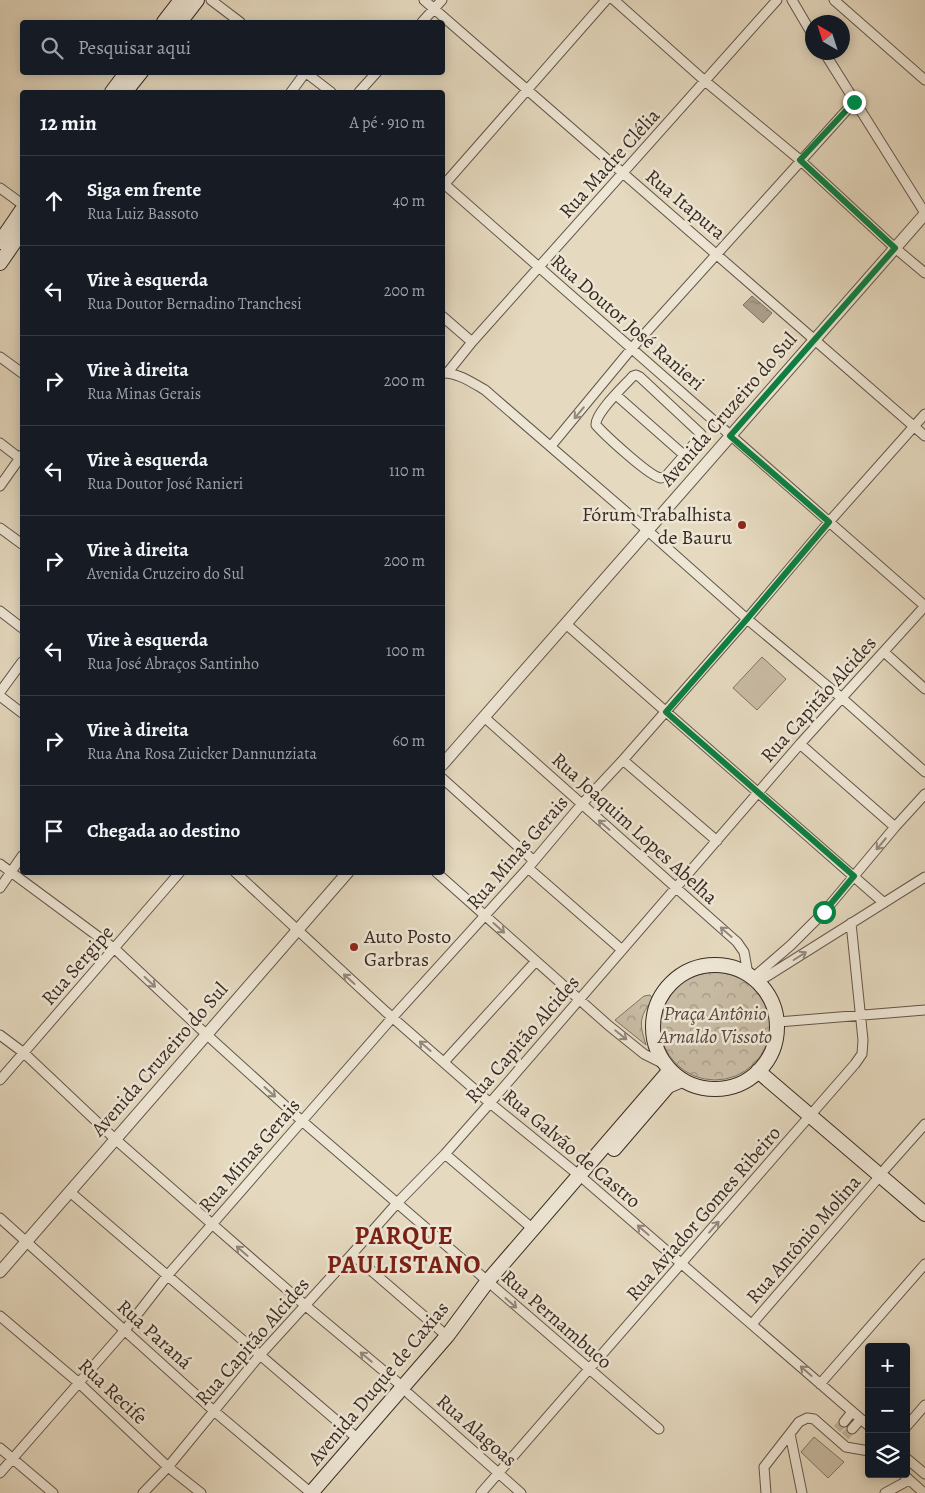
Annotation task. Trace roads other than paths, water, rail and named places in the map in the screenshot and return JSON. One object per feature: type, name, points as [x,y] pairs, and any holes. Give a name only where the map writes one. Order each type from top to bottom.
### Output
[{"type":"main road","points":[[166,20],[181,0]]},
{"type":"main road","points":[[182,20],[198,0]]},
{"type":"main road","points":[[114,90],[125,75]]},
{"type":"main road","points":[[127,90],[139,75]]},
{"type":"main road","points":[[0,242],[20,213]]},
{"type":"main road","points":[[0,264],[20,234]]},
{"type":"main road","points":[[716,964],[733,967],[754,978],[766,990],[774,1005],[778,1022],[778,1037],[774,1050],[763,1067],[754,1077],[726,1089],[711,1090],[696,1087],[682,1080],[667,1067],[656,1048],[653,1032],[654,1014],[660,998],[670,984],[683,974],[699,967],[716,964]]},
{"type":"main road","name":"Avenida Duque de Caxias","points":[[311,1493],[358,1439],[406,1391],[447,1336],[583,1178],[667,1067]]},
{"type":"main road","points":[[763,1067],[882,1172],[925,1214]]},
{"type":"main road","name":"Avenida Duque de Caxias","points":[[323,1493],[491,1286],[533,1229],[668,1086],[682,1080]]},
{"type":"main road","points":[[882,1172],[925,1203]]},
{"type":"street","points":[[211,0],[237,20]]},
{"type":"street","name":"Rua Itapura","points":[[424,0],[925,436]]},
{"type":"street","points":[[424,20],[442,0]]},
{"type":"street","points":[[445,182],[606,0]]},
{"type":"street","points":[[614,0],[704,81],[800,160],[895,248],[925,273]]},
{"type":"street","name":"Rua Madre Clélia","points":[[445,373],[778,0]]},
{"type":"street","points":[[792,0],[805,22]]},
{"type":"street","points":[[834,0],[925,80]]},
{"type":"street","points":[[829,60],[925,214]]},
{"type":"street","points":[[292,90],[304,75]]},
{"type":"street","points":[[308,75],[328,90]]},
{"type":"street","points":[[361,90],[374,75]]},
{"type":"street","points":[[551,446],[632,348],[854,102]]},
{"type":"street","name":"Rua Doutor José Ranieri","points":[[445,186],[925,606]]},
{"type":"street","points":[[0,188],[20,203]]},
{"type":"street","name":"Avenida Cruzeiro do Sul","points":[[445,762],[925,214]]},
{"type":"street","points":[[445,319],[472,342]]},
{"type":"street","points":[[0,357],[20,372]]},
{"type":"street","points":[[445,373],[464,378],[485,390],[925,772]]},
{"type":"street","points":[[633,376],[640,377],[700,432],[700,437],[666,476],[657,478],[596,425],[596,420],[604,409],[633,376]]},
{"type":"street","points":[[616,395],[684,455]]},
{"type":"street","points":[[592,397],[604,409]]},
{"type":"street","name":"Rua Minas Gerais","points":[[0,1473],[80,1383],[212,1224],[392,1018],[666,712],[829,522],[925,414]]},
{"type":"street","points":[[0,443],[20,457]]},
{"type":"street","points":[[0,486],[20,461]]},
{"type":"street","points":[[0,528],[20,543]]},
{"type":"street","name":"Rua Capitão Alcides","points":[[143,1493],[168,1467],[260,1355],[398,1202],[445,1154],[800,744],[843,699],[925,606]]},
{"type":"street","points":[[0,611],[20,626]]},
{"type":"street","points":[[566,624],[884,903]]},
{"type":"street","points":[[884,652],[925,689]]},
{"type":"street","points":[[0,692],[20,665]]},
{"type":"street","points":[[0,696],[20,711]]},
{"type":"street","name":"Rua Joaquim Lopes Abelha","points":[[484,717],[737,942],[744,952],[754,978]]},
{"type":"street","points":[[800,744],[895,827]]},
{"type":"street","points":[[623,760],[717,841]]},
{"type":"street","points":[[445,781],[622,950]]},
{"type":"street","points":[[754,978],[804,933],[824,912],[925,794]]},
{"type":"street","points":[[0,888],[20,859]]},
{"type":"street","name":"Rua Pernambuco","points":[[0,864],[114,949],[302,1121],[659,1429]]},
{"type":"street","name":"Rua Sergipe","points":[[0,1080],[177,875]]},
{"type":"street","name":"Rua Galvão de Castro","points":[[239,875],[296,931],[392,1018],[490,1103],[583,1178],[865,1422]]},
{"type":"street","name":"Avenida Cruzeiro do Sul","points":[[0,1272],[345,875]]},
{"type":"street","points":[[439,875],[580,1000],[644,1054],[667,1067]]},
{"type":"street","points":[[754,978],[851,923],[925,877]]},
{"type":"street","name":"Rua Aviador Gomes Ribeiro","points":[[481,1493],[856,1064],[862,1054],[863,1040],[851,923]]},
{"type":"street","points":[[444,1062],[536,961]]},
{"type":"street","points":[[778,1022],[925,1010]]},
{"type":"street","name":"Rua Alagoas","points":[[0,1035],[24,1053],[115,1139],[521,1493]]},
{"type":"street","name":"Rua Antônio Molina","points":[[752,1324],[925,1124]]},
{"type":"street","points":[[445,1154],[533,1229]]},
{"type":"street","points":[[70,1192],[358,1439]]},
{"type":"street","name":"Rua Paraná","points":[[0,1218],[214,1411],[311,1493]]},
{"type":"street","points":[[352,1254],[447,1336]]},
{"type":"street","points":[[820,1384],[925,1264]]},
{"type":"street","name":"Rua Recife","points":[[0,1316],[80,1383],[168,1467],[201,1493]]},
{"type":"street","points":[[910,1422],[925,1405]]},
{"type":"street","points":[[838,1428],[852,1412]]},
{"type":"street","points":[[766,1493],[764,1466],[800,1422],[807,1418],[838,1428],[845,1435],[846,1447],[865,1450]]},
{"type":"street","points":[[845,1435],[861,1419]]},
{"type":"street","points":[[790,1434],[802,1493]]},
{"type":"street","points":[[0,1448],[53,1493]]},
{"type":"street","points":[[910,1461],[925,1474]]},
{"type":"street","points":[[885,1493],[905,1478]]},
{"type":"street","points":[[907,1478],[924,1493]]},
{"type":"water","points":[[752,296],[772,313],[763,323],[743,305]]},
{"type":"tunnel","points":[[837,1429],[844,1422]]},
{"type":"tunnel","points":[[845,1436],[852,1429]]},
{"type":"place","name":"Fórum Trabalhista de Bauru","points":[[742,525]]},
{"type":"place","name":"Auto Posto Garbras","points":[[354,947]]},
{"type":"district","name":"PARQUE PAULISTANO","points":[[404,1250]]},
{"type":"park label","name":"Praça Antônio Arnaldo Vissoto","points":[[715,1024]]}]
